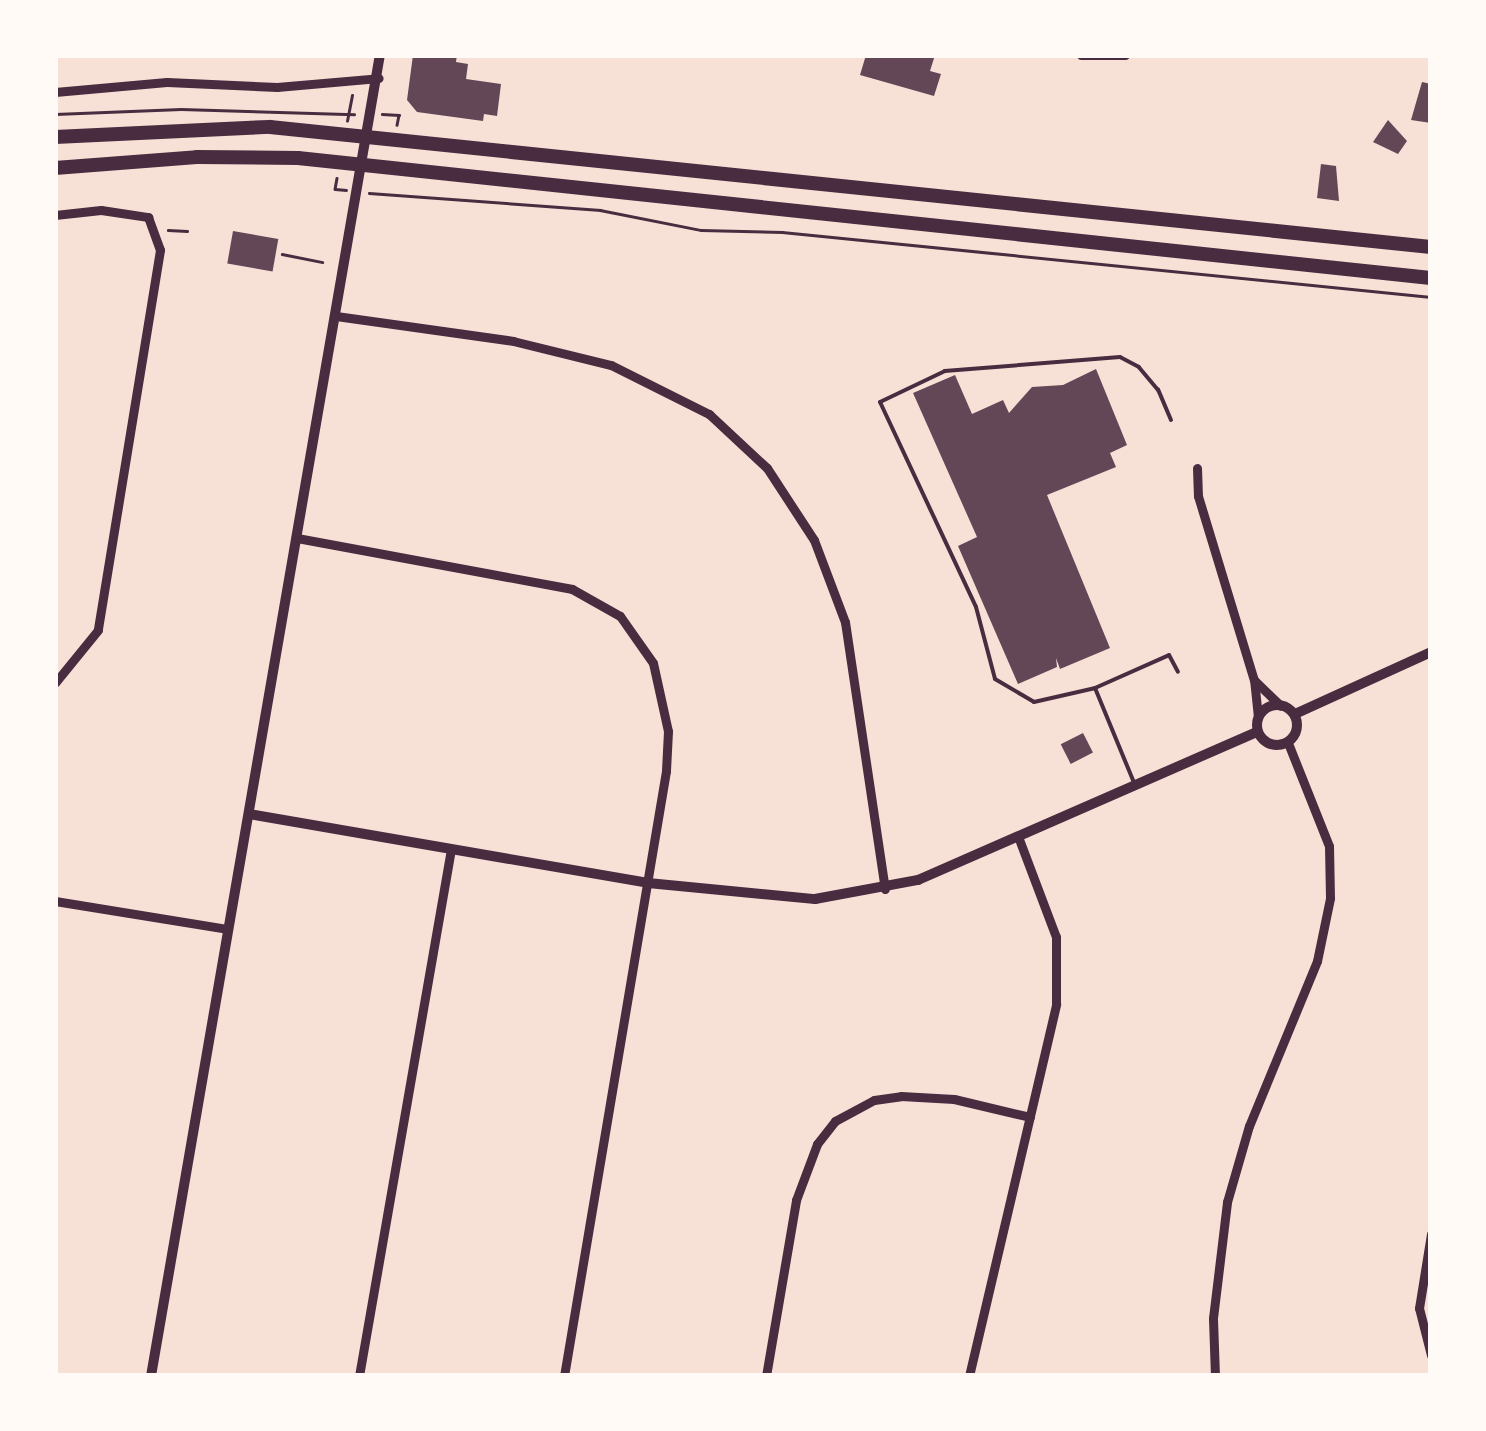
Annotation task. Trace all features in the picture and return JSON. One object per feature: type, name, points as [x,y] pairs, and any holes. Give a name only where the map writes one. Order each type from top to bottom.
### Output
[{"type":"main road","points":[[55,137],[241,127],[1431,247]]},
{"type":"main road","points":[[55,168],[221,156],[362,165],[1431,278]]},
{"type":"street","points":[[150,1376],[380,55]]},
{"type":"street","points":[[1080,55],[1125,55]]},
{"type":"street","points":[[55,92],[167,82],[277,87],[379,78]]},
{"type":"street","points":[[55,214],[102,210],[148,217],[160,262],[98,630],[55,683]]},
{"type":"street","points":[[336,316],[513,341],[612,365],[710,414],[767,468],[814,540],[844,622],[885,889]]},
{"type":"street","points":[[1197,468],[1198,496],[1254,680],[1257,732]]},
{"type":"street","points":[[297,538],[544,580],[596,599],[620,616],[654,663],[668,731],[648,882],[564,1376]]},
{"type":"street","points":[[1295,714],[1431,652]]},
{"type":"street","points":[[1254,680],[1295,714]]},
{"type":"street","points":[[1258,717],[1268,706],[1281,706]]},
{"type":"street","points":[[1215,1376],[1213,1318],[1227,1202],[1249,1126],[1317,961],[1330,898],[1329,846],[1288,743],[1295,714]]},
{"type":"street","points":[[248,814],[648,882],[782,900],[885,889],[1019,839],[1257,732]]},
{"type":"street","points":[[1257,732],[1276,747],[1288,743]]},
{"type":"street","points":[[970,1376],[1053,1034],[1058,956],[1019,839]]},
{"type":"street","points":[[359,1376],[452,850]]},
{"type":"street","points":[[55,900],[227,929]]},
{"type":"street","points":[[766,1376],[796,1200],[818,1144],[834,1122],[874,1100],[914,1096],[1030,1117]]},
{"type":"street","points":[[1431,1234],[1419,1308],[1431,1355]]},
{"type":"lane","points":[[1172,420],[1148,378],[1120,357],[945,371],[880,402],[976,607],[995,680],[1034,702],[1095,688],[1168,655],[1178,672]]},
{"type":"lane","points":[[1095,688],[1135,784]]},
{"type":"path","points":[[55,114],[181,109],[348,114],[354,88]]},
{"type":"path","points":[[382,194],[600,210],[701,230],[782,232],[1431,297]]},
{"type":"path","points":[[167,230],[186,231]]},
{"type":"path","points":[[282,254],[322,262]]},
{"type":"building","points":[[413,55],[457,55],[456,62],[468,64],[466,79],[501,84],[497,116],[484,114],[483,121],[417,112],[407,100]]},
{"type":"building","points":[[866,55],[935,55],[930,71],[941,74],[934,96],[860,75]]},
{"type":"building","points":[[1422,82],[1431,84],[1431,123],[1411,120]]},
{"type":"building","points":[[1388,120],[1407,141],[1398,154],[1373,142]]},
{"type":"building","points":[[1321,164],[1336,166],[1339,201],[1317,198]]},
{"type":"building","points":[[233,231],[278,239],[273,271],[227,263]]},
{"type":"building","points":[[1096,369],[1127,445],[1110,453],[1116,467],[1047,495],[1110,648],[1060,669],[1056,658],[1057,667],[1018,684],[958,546],[977,537],[913,393],[955,375],[972,414],[1003,400],[1009,413],[1032,387],[1063,385]]},
{"type":"building","points":[[1083,733],[1093,753],[1071,764],[1061,744]]}]
